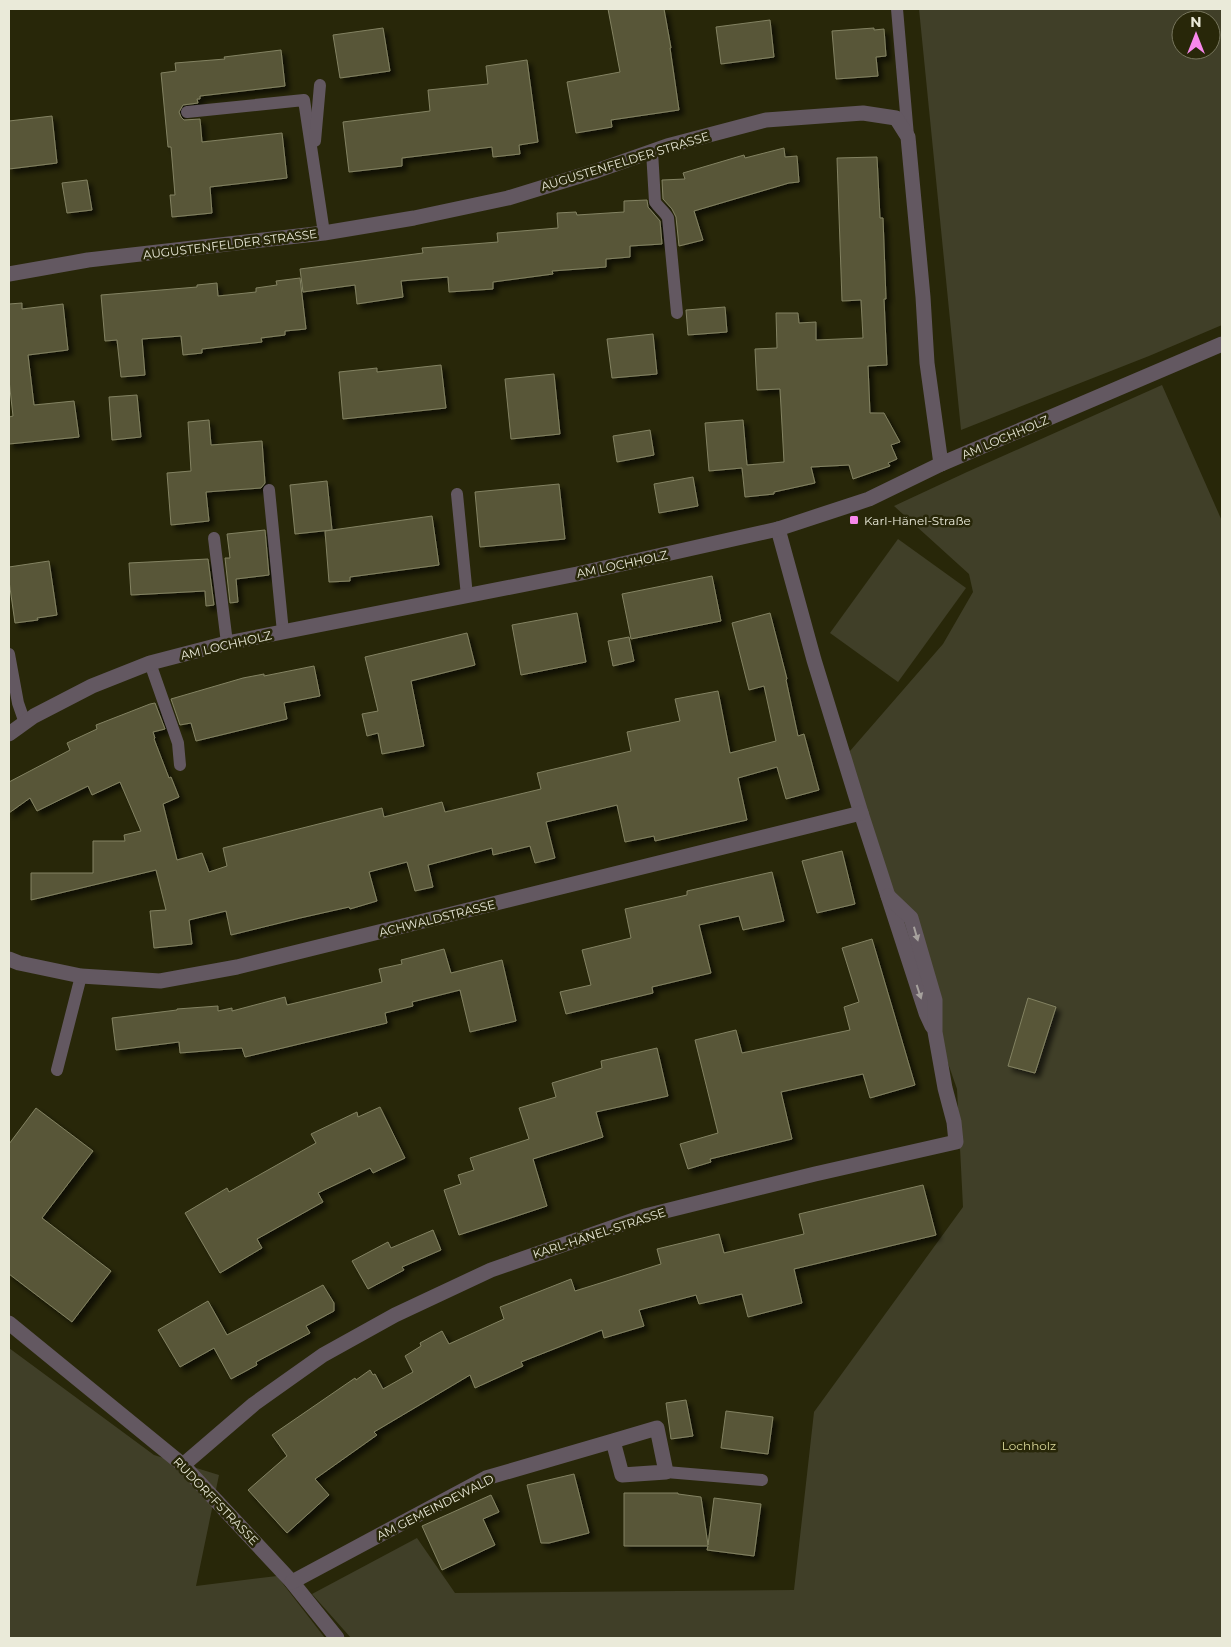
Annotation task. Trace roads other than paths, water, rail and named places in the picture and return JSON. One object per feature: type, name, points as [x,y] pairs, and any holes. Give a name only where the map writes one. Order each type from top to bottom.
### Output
[{"type":"street","name":"AUGUSTENFELDER STRASSE","points":[[9,274],[88,260],[324,233],[414,218],[508,198],[596,171],[668,146],[766,120],[862,113],[896,118],[908,137]]},
{"type":"street","points":[[908,137],[928,363],[941,464]]},
{"type":"street","name":"AM LOCHHOLZ","points":[[9,734],[25,722],[92,686],[150,663],[227,643],[624,564],[778,529],[869,499],[941,464],[1222,344]]},
{"type":"street","name":"KARL-HÄNEL-STRASSE","points":[[183,1465],[254,1404],[323,1355],[395,1315],[491,1270],[646,1216],[815,1174],[956,1142],[954,1122],[945,1088],[935,1032],[935,1000],[911,918],[888,896],[814,660],[778,529]]},
{"type":"street","name":"ACHWALDSTRASSE","points":[[9,959],[19,963],[81,976],[160,981],[237,968],[861,813]]},
{"type":"street","name":"RUDORFFSTRASSE","points":[[9,1323],[183,1465],[292,1582],[337,1638]]},
{"type":"street","name":"AM GEMEINDEWALD","points":[[292,1582],[486,1478],[657,1428],[666,1472]]},
{"type":"street","points":[[613,1441],[622,1474],[666,1472]]},
{"type":"lane","points":[[897,9],[908,137]]},
{"type":"lane","points":[[313,161],[320,85]]},
{"type":"lane","points":[[187,112],[304,100],[324,233]]},
{"type":"lane","points":[[652,151],[655,202],[668,218],[677,313]]},
{"type":"lane","points":[[269,490],[283,632]]},
{"type":"lane","points":[[457,494],[467,596]]},
{"type":"lane","points":[[214,538],[227,643]]},
{"type":"lane","points":[[9,654],[18,703],[25,722]]},
{"type":"lane","points":[[150,663],[178,743],[180,765]]},
{"type":"lane","points":[[57,1070],[81,976]]},
{"type":"lane","points":[[666,1472],[762,1480]]},
{"type":"place","name":"Karl-Hänel-Straße","points":[[854,520]]},
{"type":"park label","name":"Lochholz","points":[[1029,1445]]}]
